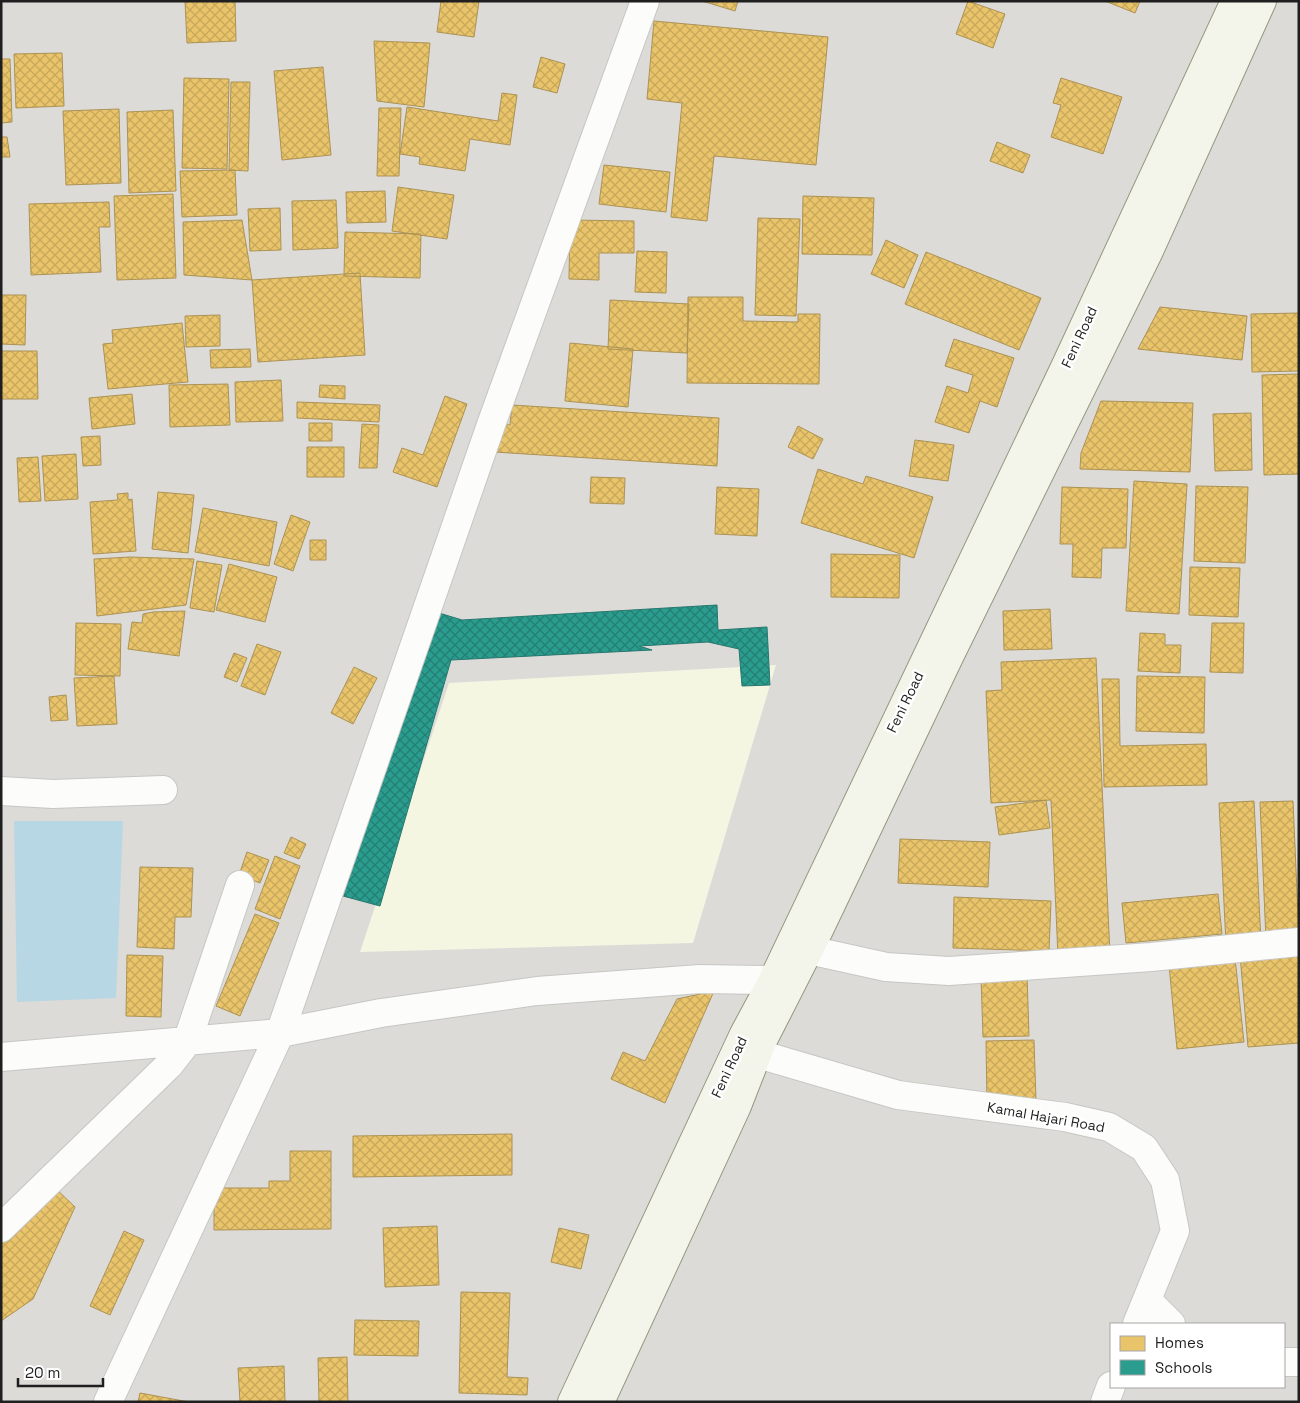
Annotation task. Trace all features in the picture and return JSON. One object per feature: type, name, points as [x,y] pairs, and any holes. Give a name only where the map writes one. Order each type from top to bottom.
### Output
[{"type":"main road","name":"Feni Road","points":[[572,1402],[740,1043],[773,980],[1075,347],[1235,1]]},
{"type":"main road","points":[[600,1402],[737,1106],[758,1054],[949,657],[1149,251],[1262,1]]},
{"type":"street","points":[[108,1402],[280,1033],[495,413],[645,1]]},
{"type":"street","points":[[1,791],[53,794],[163,790]]},
{"type":"street","points":[[1,1228],[169,1065],[187,1042],[240,885]]},
{"type":"street","points":[[809,950],[886,967],[949,971],[1151,957],[1299,942]]},
{"type":"street","points":[[1,1057],[280,1033],[380,1013],[537,991],[700,979],[773,980]]},
{"type":"street","name":"Kamal Hajari Road","points":[[758,1054],[898,1095],[1064,1117],[1109,1127],[1144,1148],[1165,1180],[1175,1231],[1142,1312]]},
{"type":"street","points":[[1142,1312],[1169,1323]]},
{"type":"street","points":[[1285,1362],[1299,1362]]},
{"type":"street","points":[[1105,1402],[1110,1388]]},
{"type":"shaded area","points":[[1,1],[1299,1],[1299,1402],[1,1402]]},
{"type":"shaded area","points":[[776,665],[693,943],[360,952],[449,683]]},
{"type":"water","points":[[14,821],[123,821],[116,998],[17,1002]]},
{"type":"building: Homes","points":[[185,1],[235,1],[236,41],[187,43]]},
{"type":"building: Homes","points":[[441,1],[479,1],[474,37],[437,32]]},
{"type":"building: Homes","points":[[702,1],[738,1],[735,11]]},
{"type":"building: Homes","points":[[968,1],[1005,14],[993,48],[956,34]]},
{"type":"building: Homes","points":[[1105,1],[1140,1],[1135,13]]},
{"type":"building: Homes","points":[[654,21],[828,37],[816,165],[714,156],[707,221],[671,217],[682,103],[647,99]]},
{"type":"building: Homes","points":[[374,41],[430,43],[424,107],[377,101]]},
{"type":"building: Homes","points":[[62,53],[64,106],[16,108],[14,54]]},
{"type":"building: Homes","points":[[541,57],[565,64],[557,93],[533,87]]},
{"type":"building: Homes","points":[[1,59],[10,59],[12,122],[1,123]]},
{"type":"building: Homes","points":[[323,67],[331,155],[282,160],[274,71]]},
{"type":"building: Homes","points":[[184,78],[229,79],[227,169],[182,168]]},
{"type":"building: Homes","points":[[1061,78],[1122,97],[1103,154],[1051,137],[1061,105],[1053,103]]},
{"type":"building: Homes","points":[[231,82],[250,82],[248,171],[229,170]]},
{"type":"building: Homes","points":[[502,93],[517,95],[510,145],[470,139],[465,171],[419,164],[420,157],[400,154],[407,107],[498,121]]},
{"type":"building: Homes","points":[[379,108],[401,108],[399,176],[377,176]]},
{"type":"building: Homes","points":[[119,109],[121,183],[66,185],[63,111]]},
{"type":"building: Homes","points":[[173,110],[176,191],[129,193],[127,112]]},
{"type":"building: Homes","points":[[1,137],[7,137],[10,157],[1,157]]},
{"type":"building: Homes","points":[[997,142],[1030,155],[1023,173],[990,161]]},
{"type":"building: Homes","points":[[604,165],[670,172],[666,212],[599,204]]},
{"type":"building: Homes","points":[[235,170],[237,215],[182,217],[180,171]]},
{"type":"building: Homes","points":[[398,187],[454,195],[447,239],[392,231]]},
{"type":"building: Homes","points":[[385,191],[386,222],[347,223],[346,192]]},
{"type":"building: Homes","points":[[173,194],[176,278],[117,280],[114,196]]},
{"type":"building: Homes","points":[[803,196],[874,198],[872,255],[802,254]]},
{"type":"building: Homes","points":[[336,200],[338,248],[293,250],[292,201]]},
{"type":"building: Homes","points":[[109,202],[110,227],[99,227],[101,272],[31,275],[29,204]]},
{"type":"building: Homes","points":[[280,208],[281,250],[250,251],[248,209]]},
{"type":"building: Homes","points":[[758,218],[800,219],[796,316],[755,315]]},
{"type":"building: Homes","points":[[242,220],[252,280],[184,275],[183,222]]},
{"type":"building: Homes","points":[[570,220],[634,221],[634,253],[599,253],[599,280],[569,279]]},
{"type":"building: Homes","points":[[345,232],[421,234],[420,278],[344,276]]},
{"type":"building: Homes","points":[[886,240],[918,255],[904,288],[871,274]]},
{"type":"building: Homes","points":[[637,251],[667,252],[666,293],[635,292]]},
{"type":"building: Homes","points":[[926,252],[1041,298],[1019,350],[905,304]]},
{"type":"building: Homes","points":[[360,273],[365,355],[258,362],[252,280]]},
{"type":"building: Homes","points":[[1,295],[26,295],[25,345],[1,344]]},
{"type":"building: Homes","points":[[688,297],[743,297],[743,321],[798,322],[798,314],[820,314],[819,384],[687,383]]},
{"type":"building: Homes","points":[[610,300],[689,304],[687,353],[608,349]]},
{"type":"building: Homes","points":[[1160,307],[1247,316],[1242,360],[1138,349]]},
{"type":"building: Homes","points":[[1299,313],[1299,371],[1252,372],[1251,314]]},
{"type":"building: Homes","points":[[220,315],[220,346],[186,347],[185,316]]},
{"type":"building: Homes","points":[[182,323],[188,382],[108,389],[103,344],[113,343],[112,330]]},
{"type":"building: Homes","points":[[954,339],[1014,358],[997,407],[980,401],[969,433],[935,422],[947,386],[968,393],[973,375],[945,366]]},
{"type":"building: Homes","points":[[570,343],[633,349],[628,407],[565,401]]},
{"type":"building: Homes","points":[[250,349],[251,367],[211,368],[210,350]]},
{"type":"building: Homes","points":[[1,351],[37,351],[38,399],[1,399]]},
{"type":"building: Homes","points":[[1299,374],[1299,474],[1264,475],[1262,375]]},
{"type":"building: Homes","points":[[281,380],[283,421],[236,422],[235,382]]},
{"type":"building: Homes","points":[[228,384],[230,425],[170,427],[169,385]]},
{"type":"building: Homes","points":[[320,385],[345,386],[345,399],[319,397]]},
{"type":"building: Homes","points":[[132,394],[135,424],[92,429],[89,398]]},
{"type":"building: Homes","points":[[445,396],[467,404],[437,487],[393,472],[402,448],[423,455]]},
{"type":"building: Homes","points":[[1101,401],[1193,403],[1190,472],[1080,469],[1081,453]]},
{"type":"building: Homes","points":[[297,402],[380,405],[379,422],[297,418]]},
{"type":"building: Homes","points":[[512,405],[719,418],[717,466],[494,452],[496,424],[510,425]]},
{"type":"building: Homes","points":[[1251,413],[1252,470],[1215,471],[1213,414]]},
{"type":"building: Homes","points":[[309,423],[332,423],[332,441],[309,441]]},
{"type":"building: Homes","points":[[362,424],[379,425],[377,468],[359,468]]},
{"type":"building: Homes","points":[[798,426],[823,439],[813,459],[788,447]]},
{"type":"building: Homes","points":[[100,436],[101,465],[83,466],[81,437]]},
{"type":"building: Homes","points":[[915,440],[954,445],[948,481],[909,476]]},
{"type":"building: Homes","points":[[307,447],[344,447],[344,477],[307,477]]},
{"type":"building: Homes","points":[[76,454],[78,499],[45,501],[42,456]]},
{"type":"building: Homes","points":[[38,457],[41,501],[19,502],[17,458]]},
{"type":"building: Homes","points":[[818,469],[863,484],[866,476],[933,497],[914,558],[801,523]]},
{"type":"building: Homes","points":[[591,477],[625,478],[624,504],[590,503]]},
{"type":"building: Homes","points":[[1134,481],[1187,484],[1179,614],[1126,611]]},
{"type":"building: Homes","points":[[1196,486],[1248,487],[1245,563],[1194,561]]},
{"type":"building: Homes","points":[[717,487],[759,489],[757,536],[715,534]]},
{"type":"building: Homes","points":[[1062,487],[1128,489],[1126,548],[1102,548],[1101,578],[1072,577],[1073,544],[1060,544]]},
{"type":"building: Homes","points":[[158,492],[194,495],[188,553],[152,549]]},
{"type":"building: Homes","points":[[128,493],[128,500],[132,499],[136,551],[93,554],[90,502],[118,500],[117,494]]},
{"type":"building: Homes","points":[[203,508],[277,522],[269,566],[195,552]]},
{"type":"building: Homes","points":[[291,515],[310,522],[293,571],[274,564]]},
{"type":"building: Homes","points":[[310,540],[326,540],[326,560],[310,560]]},
{"type":"building: Homes","points":[[831,554],[900,555],[899,598],[831,597]]},
{"type":"building: Homes","points":[[130,557],[194,559],[186,605],[97,616],[94,559]]},
{"type":"building: Homes","points":[[197,561],[222,565],[214,612],[190,608]]},
{"type":"building: Homes","points":[[229,564],[277,577],[265,622],[216,610]]},
{"type":"building: Homes","points":[[1190,567],[1240,568],[1238,617],[1189,615]]},
{"type":"building: Homes","points":[[1050,609],[1052,649],[1004,650],[1003,611]]},
{"type":"building: Homes","points":[[185,611],[179,656],[128,649],[132,622],[142,623],[143,614]]},
{"type":"building: Homes","points":[[76,623],[121,624],[120,676],[75,675]]},
{"type":"building: Homes","points":[[1212,623],[1244,623],[1243,673],[1210,672]]},
{"type":"building: Homes","points":[[1140,633],[1165,634],[1165,645],[1181,645],[1180,673],[1138,671]]},
{"type":"building: Homes","points":[[257,644],[281,652],[265,695],[241,686]]},
{"type":"building: Homes","points":[[234,653],[247,658],[237,682],[224,677]]},
{"type":"building: Homes","points":[[1096,658],[1110,954],[1058,956],[1051,800],[991,803],[986,691],[1002,690],[1001,662]]},
{"type":"building: Homes","points":[[354,667],[377,678],[353,724],[331,713]]},
{"type":"building: Homes","points":[[114,676],[117,724],[77,726],[74,678]]},
{"type":"building: Homes","points":[[1137,676],[1205,677],[1204,733],[1136,731]]},
{"type":"building: Homes","points":[[1102,679],[1119,679],[1120,746],[1206,744],[1207,785],[1104,787]]},
{"type":"building: Homes","points":[[66,695],[68,720],[51,721],[49,697]]},
{"type":"building: Homes","points":[[1046,800],[1050,828],[999,835],[995,807]]},
{"type":"building: Homes","points":[[1254,801],[1261,942],[1226,944],[1219,803]]},
{"type":"building: Homes","points":[[1293,801],[1299,938],[1266,940],[1260,802]]},
{"type":"building: Homes","points":[[291,837],[306,844],[299,859],[284,853]]},
{"type":"building: Homes","points":[[900,839],[990,842],[988,887],[898,883]]},
{"type":"building: Homes","points":[[247,852],[269,860],[260,883],[239,875]]},
{"type":"building: Homes","points":[[275,856],[300,866],[280,919],[255,909]]},
{"type":"building: Homes","points":[[140,867],[193,868],[191,917],[175,917],[174,949],[137,947]]},
{"type":"building: Homes","points":[[1218,894],[1222,934],[1126,943],[1122,903]]},
{"type":"building: Homes","points":[[954,897],[1051,901],[1049,951],[953,948]]},
{"type":"building: Homes","points":[[255,914],[279,923],[240,1016],[216,1006]]},
{"type":"building: Homes","points":[[1299,950],[1299,1043],[1248,1047],[1240,955]]},
{"type":"building: Homes","points":[[127,955],[163,956],[161,1017],[126,1016]]},
{"type":"building: Homes","points":[[1235,958],[1244,1042],[1177,1049],[1169,965]]},
{"type":"building: Homes","points":[[1027,975],[1029,1036],[983,1037],[981,976]]},
{"type":"building: Homes","points":[[714,991],[665,1103],[611,1079],[623,1052],[645,1061],[677,999]]},
{"type":"building: Homes","points":[[1034,1040],[1036,1102],[987,1103],[986,1041]]},
{"type":"building: Homes","points":[[512,1134],[512,1175],[353,1177],[353,1136]]},
{"type":"building: Homes","points":[[290,1151],[331,1151],[331,1229],[214,1230],[214,1188],[269,1188],[269,1181],[290,1181]]},
{"type":"building: Homes","points":[[53,1186],[75,1207],[33,1299],[1,1321],[1,1238]]},
{"type":"building: Homes","points":[[437,1226],[439,1285],[385,1287],[383,1228]]},
{"type":"building: Homes","points":[[559,1228],[589,1235],[581,1269],[551,1262]]},
{"type":"building: Homes","points":[[124,1231],[144,1240],[110,1315],[90,1306]]},
{"type":"building: Homes","points":[[461,1292],[510,1293],[507,1377],[528,1378],[527,1395],[459,1393]]},
{"type":"building: Homes","points":[[355,1320],[419,1321],[418,1356],[354,1355]]},
{"type":"building: Homes","points":[[347,1357],[348,1402],[319,1402],[318,1358]]},
{"type":"building: Homes","points":[[284,1366],[285,1402],[240,1402],[238,1368]]},
{"type":"building: Homes","points":[[140,1393],[189,1402],[138,1402]]},
{"type":"building: Schools","points":[[717,605],[718,630],[767,627],[770,685],[742,686],[739,649],[708,642],[639,646],[652,650],[451,660],[380,906],[343,896],[341,862],[426,609],[462,620]]}]
